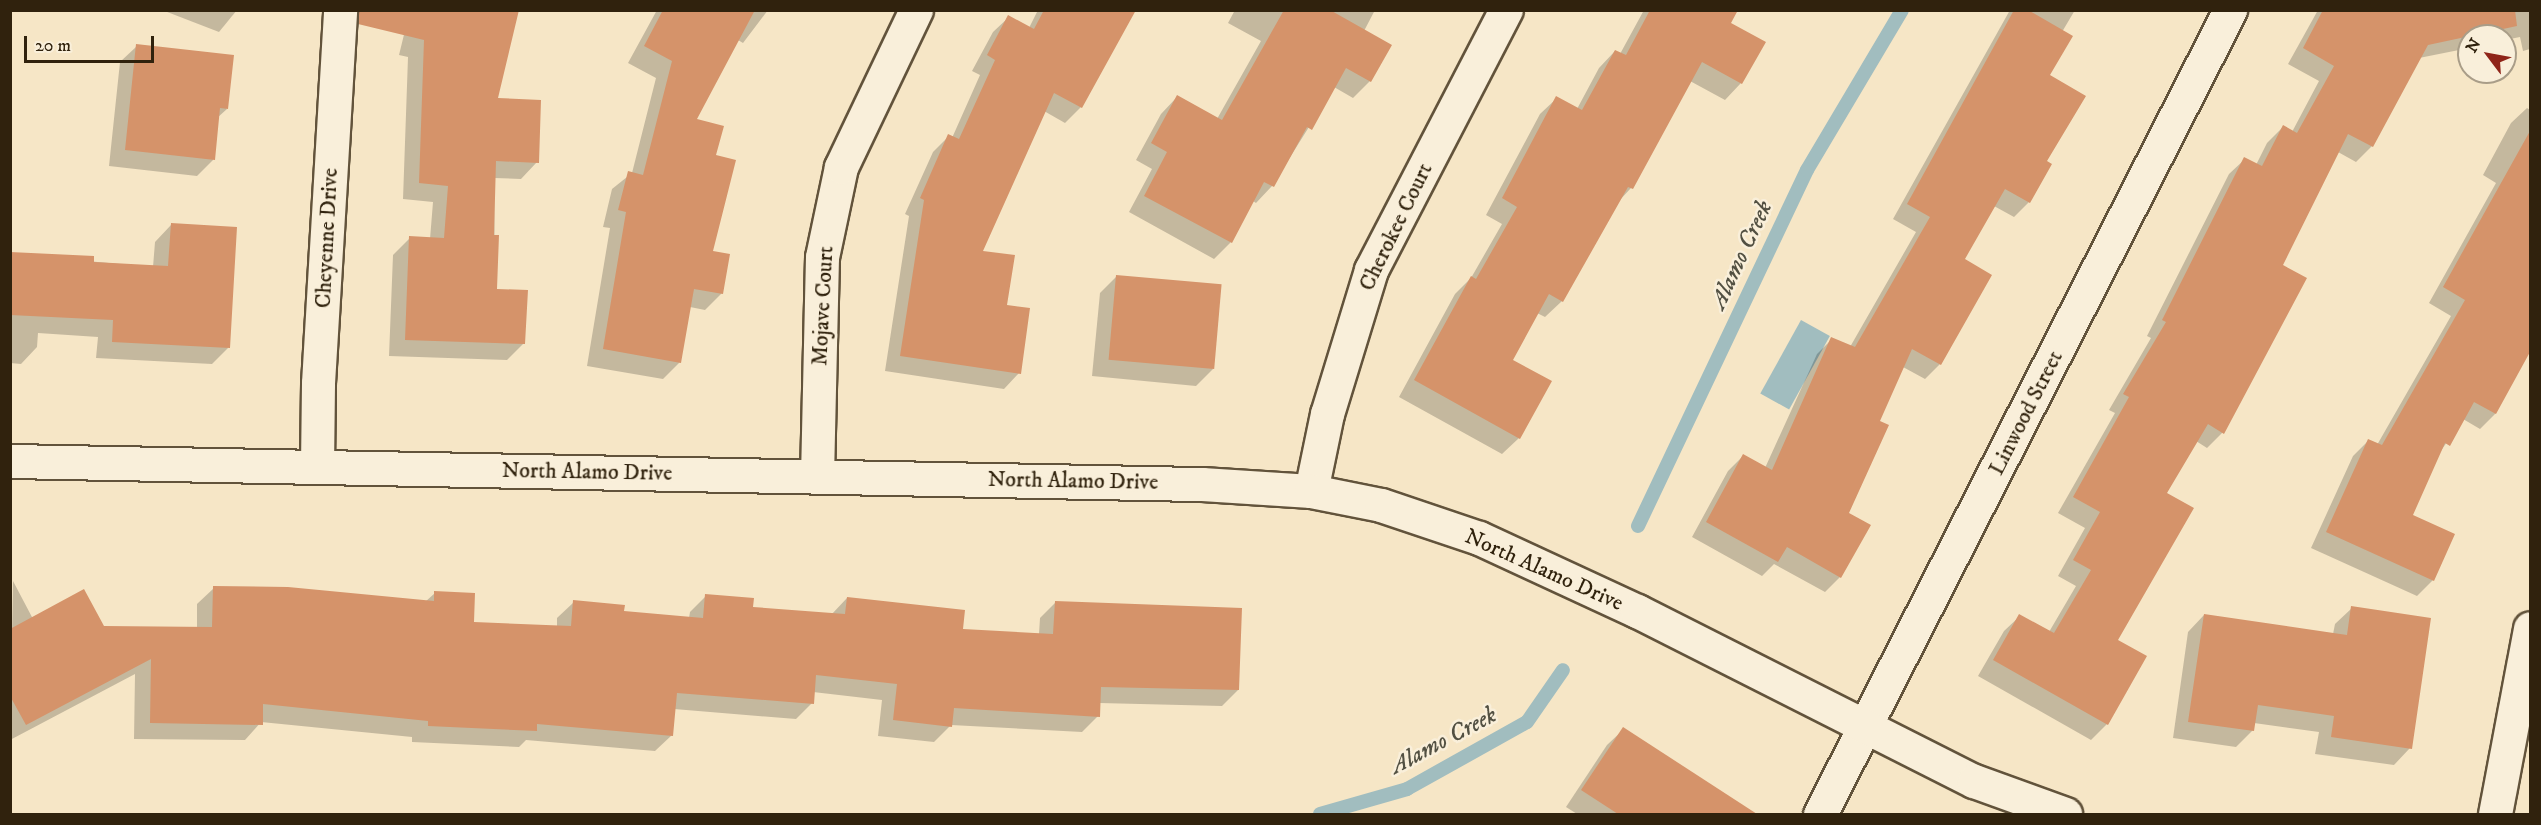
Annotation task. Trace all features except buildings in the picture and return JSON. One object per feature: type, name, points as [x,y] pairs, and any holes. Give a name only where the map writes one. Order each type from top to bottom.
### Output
[{"type":"street","name":"Cheyenne Drive","points":[[317,466],[318,383],[340,10]]},
{"type":"street","name":"Mojave Court","points":[[817,477],[822,257],[841,166],[916,10]]},
{"type":"street","name":"Cherokee Court","points":[[1311,491],[1336,381],[1371,270],[1506,10]]},
{"type":"street","name":"Linwood Street","points":[[1820,814],[2229,10]]},
{"type":"street","name":"North Alamo Drive","points":[[10,461],[1202,484],[1311,491],[1381,505],[1479,538],[1974,781],[2065,814]]},
{"type":"street","points":[[2495,814],[2530,628]]},
{"type":"water","points":[[1801,320],[1830,336],[1789,409],[1760,393]]},
{"type":"waterway","name":"Alamo Creek","points":[[1638,526],[1807,170],[1902,10]]},
{"type":"waterway","name":"Alamo Creek","points":[[1320,814],[1407,789],[1527,722],[1563,670]]}]
